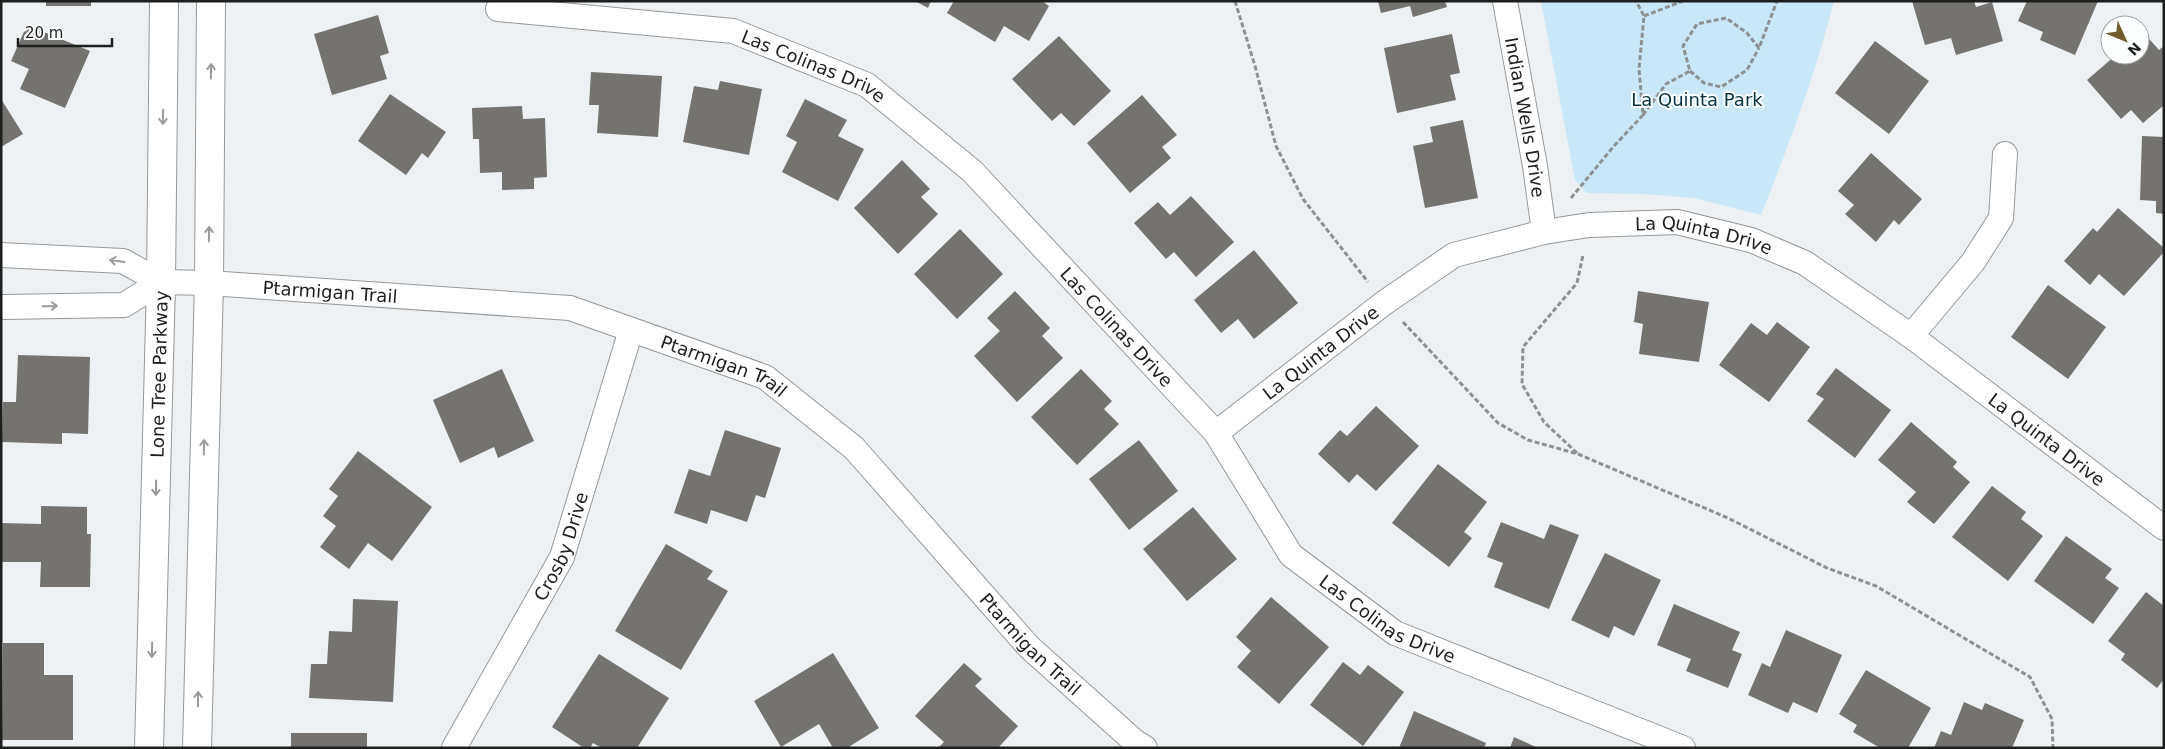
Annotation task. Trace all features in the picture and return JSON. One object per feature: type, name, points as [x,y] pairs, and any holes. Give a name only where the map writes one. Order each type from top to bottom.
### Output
[{"type":"street","name":"Lone Tree Parkway","points":[[150,748],[161,282],[164,1]]},
{"type":"street","points":[[197,748],[208,283],[211,1]]},
{"type":"street","name":"Indian Wells Drive","points":[[1504,1],[1536,166],[1544,232]]},
{"type":"street","name":"Las Colinas Drive","points":[[498,9],[733,31],[867,85],[972,171],[1216,433],[1291,555],[1395,632],[1683,748]]},
{"type":"street","points":[[1911,336],[1973,262],[2002,218],[2005,154]]},
{"type":"street","name":"La Quinta Drive","points":[[1216,433],[1384,303],[1454,255],[1544,232],[1589,225],[1677,222],[1751,240],[1805,263],[1911,336],[2164,528]]},
{"type":"street","points":[[1,254],[123,261],[161,282],[124,305],[1,307]]},
{"type":"street","name":"Ptarmigan Trail","points":[[161,282],[208,283],[570,308],[765,378],[854,448],[1029,647],[1134,741],[1145,748]]},
{"type":"street","name":"Crosby Drive","points":[[454,748],[562,557],[631,330]]},
{"type":"path","points":[[1234,1],[1255,66],[1276,146],[1303,199],[1384,303],[1498,423],[1528,440],[1578,454],[1728,518],[1828,568],[1876,586],[2030,676],[2052,719],[2053,748]]},
{"type":"path","points":[[1636,1],[1644,16],[1639,69],[1643,115]]},
{"type":"path","points":[[1644,16],[1683,1]]},
{"type":"path","points":[[1759,48],[1747,33],[1726,18],[1697,24],[1684,46],[1690,70],[1704,83],[1721,87],[1747,70],[1759,48],[1777,1]]},
{"type":"path","points":[[1544,232],[1614,146],[1643,115],[1666,84],[1690,70]]},
{"type":"path","points":[[1578,454],[1544,422],[1522,384],[1523,347],[1576,284],[1589,225]]},
{"type":"green space","name":"La Quinta Park","points":[[1541,1],[1834,1],[1819,56],[1801,110],[1761,215],[1694,198],[1643,194],[1587,193],[1575,180]]},
{"type":"building","points":[[46,1],[91,1],[91,6],[46,6]]},
{"type":"building","points":[[915,1],[931,1],[928,8]]},
{"type":"building","points":[[954,1],[1042,1],[1049,6],[1029,41],[1004,26],[995,42],[947,13]]},
{"type":"building","points":[[1378,1],[1445,1],[1447,7],[1413,17],[1410,6],[1381,13]]},
{"type":"building","points":[[1912,1],[1974,1],[1976,7],[1992,2],[2003,41],[1956,55],[1951,38],[1925,45]]},
{"type":"building","points":[[2027,1],[2098,1],[2075,55],[2040,40],[2043,32],[2018,21]]},
{"type":"building","points":[[378,15],[389,53],[380,56],[387,79],[332,95],[314,34]]},
{"type":"building","points":[[27,25],[90,51],[65,108],[20,89],[29,69],[11,61]]},
{"type":"building","points":[[1452,34],[1460,73],[1450,75],[1456,100],[1397,113],[1384,48]]},
{"type":"building","points":[[1059,36],[1111,91],[1074,126],[1061,113],[1052,121],[1012,79]]},
{"type":"building","points":[[2150,40],[2159,50],[2164,46],[2164,105],[2143,123],[2131,110],[2121,119],[2087,80],[2104,65],[2150,65]]},
{"type":"building","points":[[1875,41],[1929,81],[1889,134],[1835,93]]},
{"type":"building","points":[[591,72],[662,76],[658,137],[597,133],[599,105],[589,105]]},
{"type":"building","points":[[720,81],[762,89],[749,155],[683,142],[694,86],[718,90]]},
{"type":"building","points":[[390,94],[446,132],[428,158],[422,153],[406,175],[358,141]]},
{"type":"building","points":[[1142,95],[1177,135],[1162,147],[1171,158],[1130,193],[1087,143]]},
{"type":"building","points":[[1,99],[23,134],[1,147]]},
{"type":"building","points":[[805,99],[847,120],[838,136],[864,149],[838,201],[782,172],[797,142],[786,136]]},
{"type":"building","points":[[522,106],[523,119],[545,118],[547,177],[534,178],[534,189],[502,190],[502,172],[480,173],[479,139],[473,139],[472,108]]},
{"type":"building","points":[[1463,120],[1478,198],[1425,208],[1413,146],[1433,142],[1430,127]]},
{"type":"building","points":[[2142,136],[2164,137],[2164,214],[2156,213],[2156,201],[2140,200]]},
{"type":"building","points":[[1871,153],[1922,199],[1899,225],[1894,220],[1876,242],[1845,214],[1854,205],[1838,191]]},
{"type":"building","points":[[902,160],[930,189],[921,197],[938,214],[898,254],[854,208]]},
{"type":"building","points":[[1191,196],[1234,242],[1196,277],[1174,252],[1166,259],[1134,223],[1158,202],[1170,215]]},
{"type":"building","points":[[2118,208],[2164,248],[2164,252],[2124,296],[2099,274],[2090,285],[2064,261],[2093,228],[2097,232]]},
{"type":"building","points":[[960,229],[1003,274],[957,319],[914,274]]},
{"type":"building","points":[[1254,250],[1298,303],[1254,339],[1238,319],[1221,333],[1194,300]]},
{"type":"building","points":[[2048,285],[2106,327],[2068,379],[2011,337]]},
{"type":"building","points":[[1015,291],[1050,328],[1042,336],[1063,358],[1017,402],[974,356],[1000,331],[987,318]]},
{"type":"building","points":[[1638,291],[1709,302],[1699,362],[1639,354],[1643,324],[1634,322]]},
{"type":"building","points":[[1777,322],[1810,347],[1769,402],[1719,365],[1751,323],[1767,335]]},
{"type":"building","points":[[18,355],[90,357],[88,434],[62,433],[62,444],[2,442],[3,402],[16,402]]},
{"type":"building","points":[[1836,368],[1891,410],[1855,458],[1807,421],[1824,399],[1816,394]]},
{"type":"building","points":[[502,369],[534,441],[498,458],[494,447],[460,463],[433,400]]},
{"type":"building","points":[[1081,369],[1112,401],[1104,409],[1119,424],[1077,465],[1031,417]]},
{"type":"building","points":[[1376,406],[1419,446],[1376,491],[1357,474],[1349,483],[1318,454],[1340,430],[1347,436]]},
{"type":"building","points":[[1911,422],[1957,462],[1953,467],[1970,482],[1934,524],[1907,502],[1916,492],[1878,460]]},
{"type":"building","points":[[725,430],[781,448],[765,498],[756,495],[747,522],[711,510],[707,524],[674,513],[689,469],[710,476]]},
{"type":"building","points":[[1139,440],[1178,491],[1129,530],[1089,479]]},
{"type":"building","points":[[358,451],[432,507],[392,561],[368,543],[349,569],[320,547],[336,526],[323,516],[338,496],[329,489]]},
{"type":"building","points":[[1438,464],[1487,502],[1464,532],[1472,538],[1449,567],[1392,523]]},
{"type":"building","points":[[1992,486],[2026,512],[2021,519],[2043,536],[2008,581],[1952,537]]},
{"type":"building","points":[[41,506],[87,507],[87,534],[91,534],[90,587],[40,587],[41,562],[1,562],[1,523],[41,524]]},
{"type":"building","points":[[1193,507],[1237,559],[1187,601],[1143,549]]},
{"type":"building","points":[[1501,522],[1544,539],[1550,524],[1579,535],[1549,609],[1494,587],[1503,563],[1487,557]]},
{"type":"building","points":[[2066,536],[2112,569],[2105,578],[2119,588],[2093,624],[2034,581]]},
{"type":"building","points":[[666,544],[713,571],[707,579],[728,591],[681,670],[615,631]]},
{"type":"building","points":[[1605,553],[1661,580],[1634,636],[1614,626],[1609,638],[1571,620]]},
{"type":"building","points":[[2146,592],[2164,606],[2164,679],[2157,688],[2121,660],[2125,654],[2108,641]]},
{"type":"building","points":[[1271,597],[1329,647],[1279,704],[1237,667],[1251,651],[1236,637]]},
{"type":"building","points":[[353,599],[398,601],[393,702],[309,698],[311,664],[327,664],[329,631],[352,632]]},
{"type":"building","points":[[1674,604],[1740,632],[1732,650],[1742,654],[1728,688],[1686,671],[1691,659],[1657,645]]},
{"type":"building","points":[[1786,630],[1842,655],[1817,713],[1793,702],[1788,713],[1748,695],[1762,663],[1770,667]]},
{"type":"building","points":[[3,643],[44,643],[44,675],[73,675],[73,740],[2,740]]},
{"type":"building","points":[[833,653],[879,728],[847,748],[833,748],[819,724],[781,747],[754,701]]},
{"type":"building","points":[[599,654],[669,698],[637,748],[602,748],[593,743],[590,748],[584,748],[552,727]]},
{"type":"building","points":[[1343,662],[1360,675],[1368,665],[1404,692],[1363,746],[1310,705]]},
{"type":"building","points":[[964,663],[982,679],[975,686],[1018,726],[998,748],[938,748],[944,742],[915,716]]},
{"type":"building","points":[[1866,670],[1931,708],[1908,748],[1880,748],[1853,732],[1857,725],[1839,714]]},
{"type":"building","points":[[1964,702],[1982,710],[1985,703],[2024,720],[2012,748],[1934,748],[1941,731],[1951,735]]},
{"type":"building","points":[[1414,711],[1486,743],[1484,748],[1399,748]]},
{"type":"building","points":[[291,733],[367,733],[367,748],[291,748]]},
{"type":"building","points":[[1514,737],[1538,748],[1510,748]]}]
